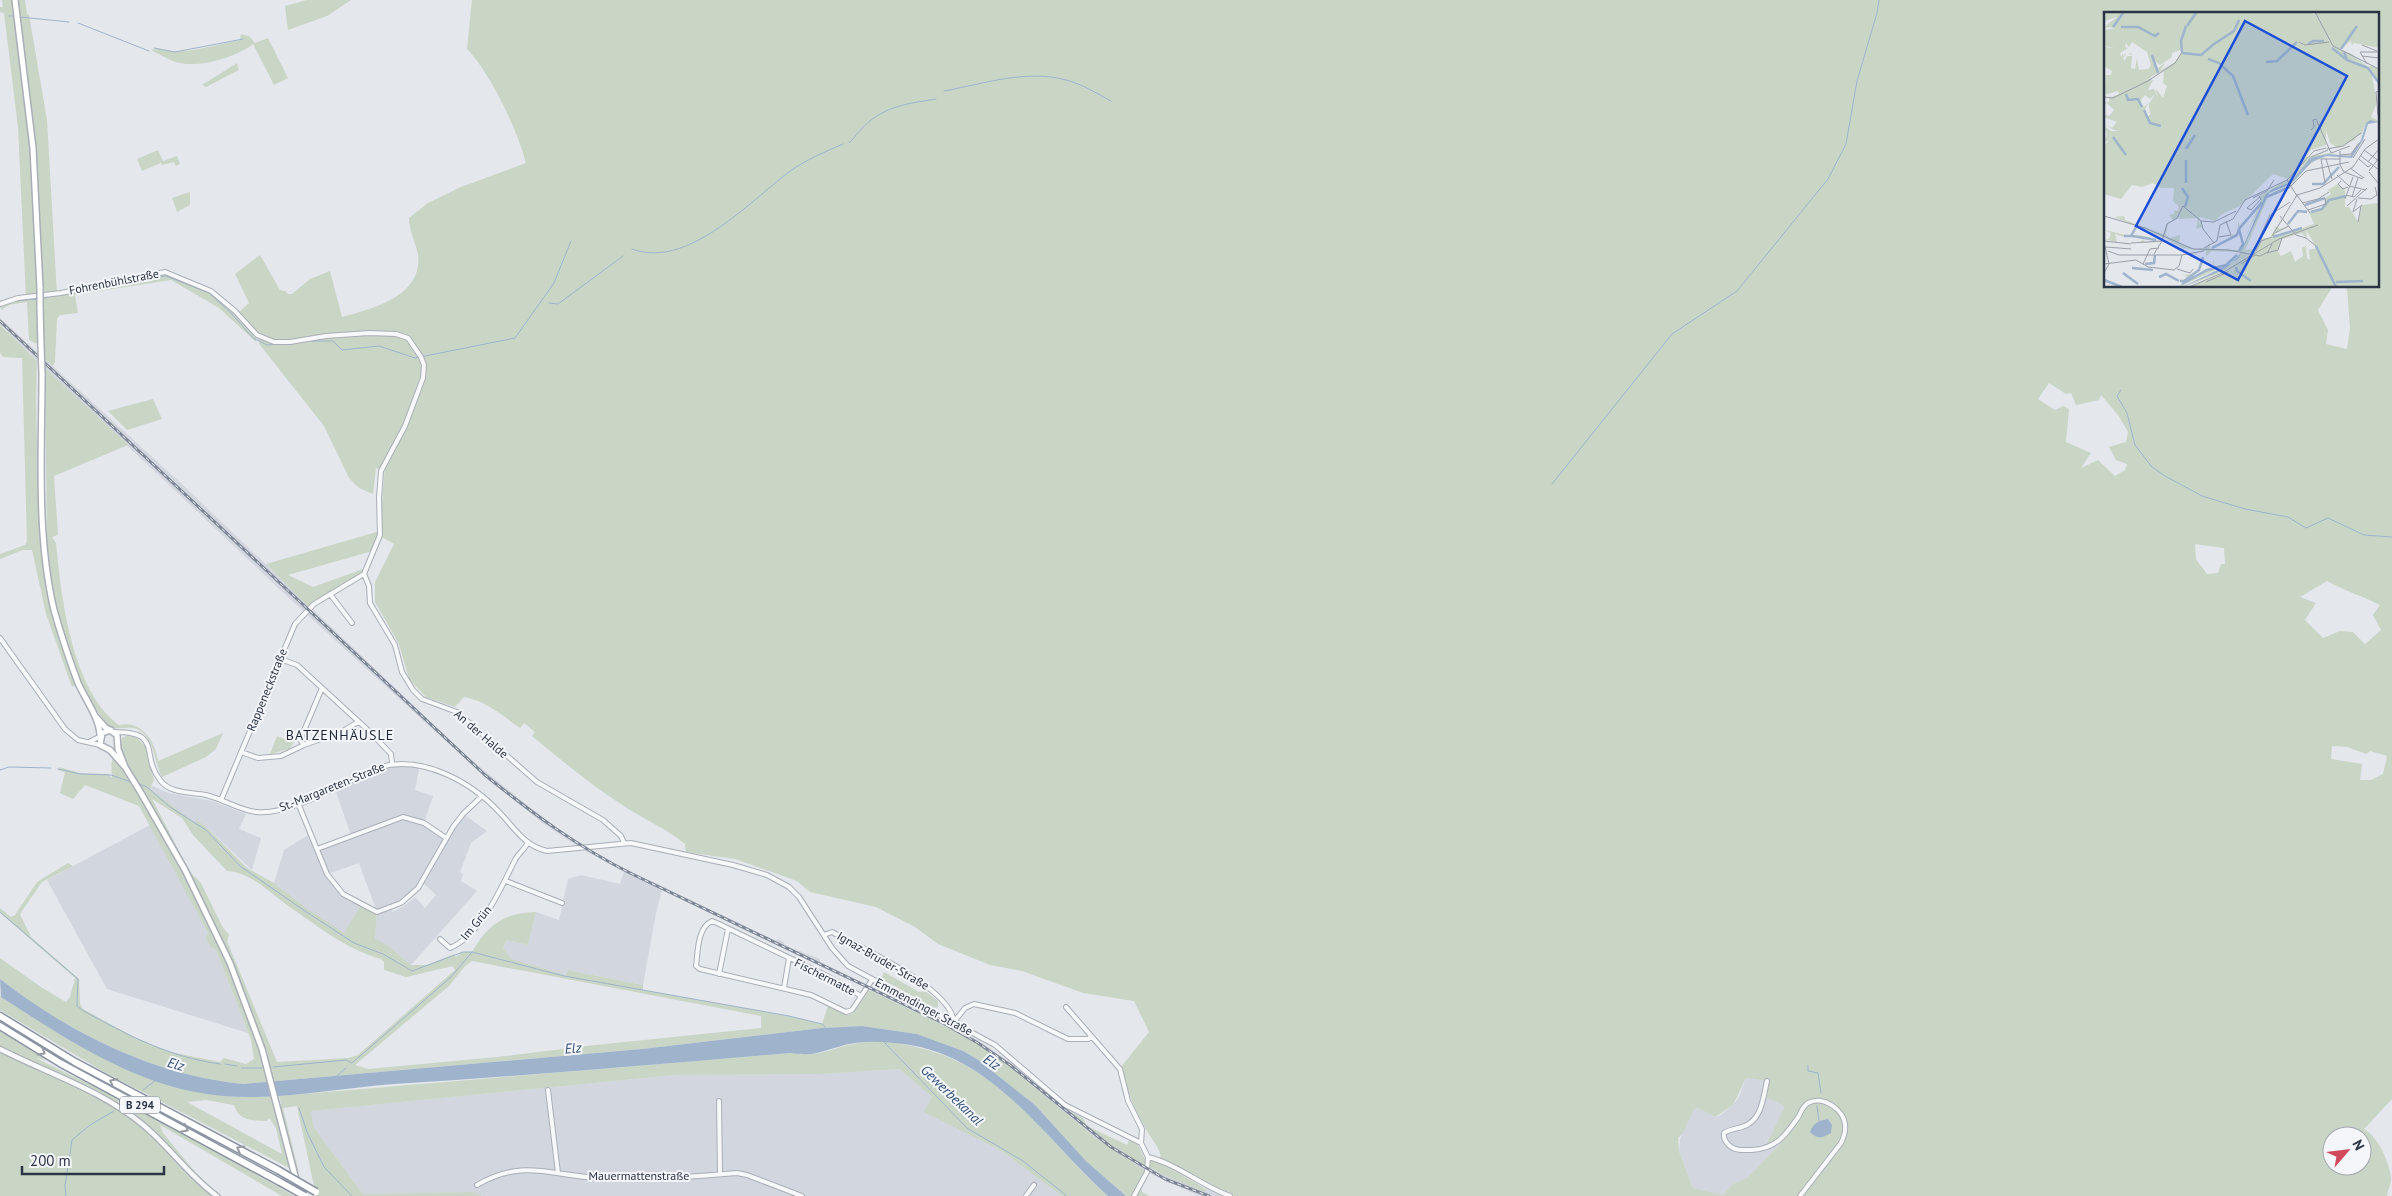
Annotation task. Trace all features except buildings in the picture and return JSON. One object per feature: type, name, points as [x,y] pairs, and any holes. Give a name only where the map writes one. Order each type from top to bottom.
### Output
[{"type":"highway","name":"B 294","points":[[0,1016],[75,1062],[323,1196]]},
{"type":"highway","name":"B 294","points":[[0,1026],[60,1063],[305,1196]]},
{"type":"main road","points":[[15,2],[33,148],[40,288],[43,530],[54,607],[78,683],[95,716],[100,744],[104,749],[110,750],[125,767],[141,793],[185,870],[230,963],[252,1019],[270,1075],[300,1196]]},
{"type":"main road","points":[[95,716],[113,731],[119,742],[125,767]]},
{"type":"main road","points":[[100,736],[105,731],[113,731]]},
{"type":"main road","points":[[110,750],[119,742]]},
{"type":"street","name":"Fohrenbühlstraße","points":[[0,304],[18,298],[62,292],[165,272],[211,291],[234,311],[256,335],[274,342],[290,342],[326,336],[396,334],[408,338],[421,356],[424,365],[422,384],[405,426],[384,463],[379,498],[380,536],[364,574]]},
{"type":"street","name":"Rappeneckstraße","points":[[221,800],[299,618],[330,594],[364,574]]},
{"type":"street","name":"An der Halde","points":[[364,574],[369,586],[370,603],[395,645],[402,672],[413,690],[422,699],[457,712],[537,782],[603,820],[621,836],[624,842]]},
{"type":"street","points":[[330,594],[352,623]]},
{"type":"street","points":[[0,638],[28,675],[53,715],[74,737],[100,744]]},
{"type":"street","points":[[280,659],[296,665],[322,688],[391,754],[392,763]]},
{"type":"street","points":[[304,745],[300,740],[322,688]]},
{"type":"street","points":[[241,752],[258,758],[270,759],[343,731],[358,722]]},
{"type":"street","name":"St.-Margareten-Straße","points":[[113,731],[135,732],[145,741],[157,776],[162,784],[183,792],[221,800],[256,812],[280,810],[392,763],[416,764],[454,779],[482,796],[527,844]]},
{"type":"street","points":[[119,742],[125,732]]},
{"type":"street","points":[[89,742],[100,736]]},
{"type":"street","points":[[298,803],[327,874],[343,894],[377,912],[401,903],[418,888],[446,838],[462,815],[482,796]]},
{"type":"street","points":[[317,849],[403,817],[424,823],[446,838]]},
{"type":"street","points":[[527,844],[547,851],[624,842]]},
{"type":"street","name":"Emmendinger Straße","points":[[624,842],[733,864],[767,874],[778,880],[799,897],[845,963],[872,980],[995,1045],[1065,1105],[1141,1143]]},
{"type":"street","name":"Im Grün","points":[[440,939],[450,948],[458,945],[493,903],[506,881],[516,858],[527,844]]},
{"type":"street","points":[[506,881],[562,903]]},
{"type":"street","name":"Fischermatte","points":[[861,996],[789,958],[712,921],[707,924],[700,939],[696,966],[700,969],[811,995],[846,1012],[852,1010],[872,980]]},
{"type":"street","points":[[719,974],[728,929]]},
{"type":"street","name":"Ignaz-Bruder-Straße","points":[[824,935],[832,932],[910,974],[933,990],[950,1006],[954,1022]]},
{"type":"street","name":"Fischermatte","points":[[784,988],[789,958]]},
{"type":"street","points":[[954,1022],[965,1008],[974,1004],[1020,1015],[1068,1039],[1088,1039],[1091,1037]]},
{"type":"street","points":[[1066,1007],[1120,1068],[1128,1101],[1142,1129],[1141,1143],[1148,1157],[1147,1172],[1134,1196]]},
{"type":"street","points":[[0,1049],[64,1078],[120,1108],[164,1143],[205,1188],[217,1196]]},
{"type":"street","points":[[1767,1081],[1759,1114],[1755,1120],[1743,1127],[1724,1133],[1725,1141],[1732,1148],[1744,1150],[1769,1148],[1780,1141],[1805,1105],[1812,1101],[1818,1100],[1834,1106],[1845,1122],[1845,1134],[1841,1144],[1800,1196]]},
{"type":"street","points":[[548,1090],[558,1173]]},
{"type":"street","points":[[719,1101],[720,1174]]},
{"type":"street","points":[[1148,1157],[1156,1159],[1206,1187],[1230,1196]]},
{"type":"street","name":"Mauermattenstraße","points":[[476,1185],[487,1178],[524,1168],[598,1178],[665,1178],[720,1174],[747,1175],[802,1196]]},
{"type":"street","points":[[1026,1196],[1034,1185]]},
{"type":"shaded area","points":[[0,318],[184,486],[463,753],[546,821],[607,860],[776,941],[778,939],[784,942],[784,945],[820,959],[820,962],[847,976],[944,1020],[1011,1063],[1094,1132],[1127,1155],[1147,1167],[1205,1192],[1206,1187],[1230,1196],[1199,1196],[1147,1172],[1093,1136],[1010,1067],[943,1025],[662,890],[643,985],[568,970],[566,975],[510,959],[503,948],[506,940],[528,945],[536,912],[559,920],[568,879],[581,875],[620,884],[624,872],[580,848],[544,824],[484,776],[290,599],[29,353],[0,325]]},
{"type":"shaded area","points":[[420,765],[415,790],[433,796],[424,823],[446,838],[463,814],[487,831],[471,843],[460,872],[463,874],[461,881],[477,891],[411,965],[389,946],[375,939],[377,912],[359,863],[325,875],[346,898],[361,905],[344,934],[274,883],[284,850],[308,835],[315,852],[352,838],[336,792],[380,767]],"holes":[[[421,881],[436,895],[425,908],[415,897],[403,907],[392,912],[392,905],[406,897]]]},
{"type":"shaded area","points":[[153,786],[168,793],[212,801],[246,814],[239,829],[261,838],[252,870],[204,825],[195,823],[177,811],[150,789]]},
{"type":"shaded area","points":[[150,825],[208,933],[205,937],[210,947],[216,950],[248,1033],[107,989],[47,880]]},
{"type":"shaded area","points":[[899,1069],[932,1097],[925,1112],[1000,1150],[1062,1196],[483,1196],[472,1192],[363,1194],[313,1126],[310,1111],[675,1075],[822,1074]]},
{"type":"shaded area","points":[[1746,1078],[1767,1081],[1785,1106],[1789,1135],[1747,1178],[1733,1184],[1723,1195],[1693,1188],[1679,1151],[1680,1139],[1689,1119],[1694,1109],[1698,1108],[1715,1117],[1719,1116],[1733,1105],[1739,1097]]},
{"type":"green space","points":[[2,0],[25,0],[27,14],[29,15],[47,120],[57,294],[165,273],[211,291],[237,314],[249,303],[235,274],[260,255],[280,290],[288,294],[292,294],[310,279],[330,271],[342,317],[381,305],[404,291],[412,281],[417,269],[418,255],[409,218],[428,203],[461,187],[526,163],[510,119],[494,87],[467,49],[472,0],[2392,0],[2392,1099],[2367,1126],[2322,1126],[2322,1176],[2372,1176],[2372,1136],[2382,1150],[2390,1171],[2391,1179],[2387,1196],[1231,1196],[1159,1160],[1160,1152],[1134,1106],[1121,1067],[1149,1032],[1134,1001],[1083,993],[1022,971],[990,965],[938,944],[915,927],[876,907],[810,892],[797,881],[735,859],[686,852],[685,844],[617,802],[567,765],[532,736],[535,732],[524,723],[520,728],[494,709],[472,699],[464,697],[455,707],[426,697],[409,679],[399,644],[375,602],[375,582],[394,544],[380,536],[376,550],[288,575],[313,587],[366,568],[364,574],[310,608],[266,564],[380,531],[385,464],[394,446],[381,469],[376,468],[373,494],[359,488],[349,478],[324,426],[260,345],[257,337],[256,342],[219,308],[171,280],[75,295],[78,313],[60,315],[57,319],[55,362],[53,366],[45,359],[45,348],[29,340],[27,302],[9,305],[1,310],[0,305],[26,298],[18,127],[4,13],[0,12],[0,7],[3,7]],"holes":[[[420,378],[423,378],[423,384],[401,430]],[[2049,383],[2066,394],[2071,393],[2076,405],[2099,400],[2101,395],[2118,415],[2128,432],[2126,442],[2109,447],[2116,460],[2127,464],[2125,470],[2115,476],[2098,460],[2081,468],[2091,453],[2066,442],[2069,409],[2063,406],[2055,410],[2038,399]],[[2195,544],[2224,548],[2225,564],[2221,564],[2218,573],[2207,574],[2196,559]],[[2327,581],[2380,605],[2373,615],[2381,630],[2365,644],[2353,632],[2340,631],[2323,638],[2305,620],[2316,603],[2300,597]],[[2332,746],[2347,747],[2366,754],[2370,751],[2387,756],[2383,774],[2371,780],[2360,780],[2362,764],[2331,759]],[[1746,1078],[1767,1081],[1764,1096],[1785,1106],[1765,1148],[1788,1132],[1789,1135],[1747,1178],[1733,1184],[1723,1195],[1693,1188],[1679,1151],[1678,1138],[1683,1133],[1694,1109],[1698,1108],[1715,1117],[1733,1105]]]},
{"type":"green space","points":[[307,0],[351,0],[327,16],[288,30],[285,6]]},
{"type":"green space","points":[[241,34],[249,36],[255,43],[268,38],[288,78],[274,85],[253,44],[226,58],[192,64],[173,61],[151,50],[182,51],[199,49],[240,40]]},
{"type":"green space","points":[[237,63],[239,70],[206,87],[202,85]]},
{"type":"green space","points":[[158,150],[163,161],[177,156],[180,164],[176,166],[174,162],[162,165],[161,163],[142,171],[137,159]]},
{"type":"green space","points":[[190,192],[190,205],[177,212],[172,198]]},
{"type":"green space","points":[[0,325],[37,361],[36,403],[40,547],[47,545],[45,368],[128,445],[54,476],[58,535],[52,537],[56,543],[61,589],[72,642],[90,690],[103,710],[119,725],[127,724],[141,729],[154,746],[158,761],[223,733],[216,749],[206,757],[162,777],[151,744],[143,733],[134,728],[109,727],[94,707],[81,682],[72,687],[46,614],[32,550],[23,550],[0,559],[0,554],[25,545],[27,541],[22,358],[3,357],[0,353]]},
{"type":"green space","points":[[153,399],[162,419],[127,430],[108,411]]},
{"type":"green space","points":[[135,736],[145,746],[154,780],[150,789],[195,823],[197,821],[204,825],[247,868],[274,883],[305,907],[344,933],[361,905],[377,912],[375,938],[389,946],[411,965],[427,965],[454,954],[455,957],[463,952],[472,952],[484,934],[498,922],[515,915],[536,912],[528,945],[506,940],[503,948],[511,959],[566,975],[568,970],[643,985],[643,990],[789,1016],[822,1024],[828,1005],[847,1015],[854,1013],[869,990],[943,1025],[977,1044],[1010,1067],[1093,1136],[1147,1172],[1141,1186],[1142,1192],[1150,1196],[1126,1196],[1086,1161],[1035,1105],[977,1059],[963,1051],[917,1034],[862,1026],[822,1028],[642,1049],[243,1084],[177,1072],[115,1049],[55,1017],[0,979],[0,958],[66,1002],[70,997],[75,978],[0,913],[0,908],[11,917],[15,915],[37,882],[68,863],[73,866],[42,882],[20,914],[31,937],[79,979],[80,1004],[83,1009],[136,1038],[170,1052],[220,1062],[224,1058],[246,1064],[254,1059],[251,1040],[216,950],[210,947],[205,937],[208,933],[139,806],[85,785],[73,799],[60,793],[65,772],[58,770],[59,767],[80,773],[108,774],[112,778],[112,759],[121,750],[122,738]],"holes":[[[152,799],[182,818],[193,835],[227,871],[244,875],[332,936],[355,949],[381,959],[384,962],[384,970],[406,977],[453,966],[455,970],[358,1055],[348,1058],[277,1062],[227,941],[229,935],[222,926],[201,883],[190,872]],[[472,961],[761,1016],[761,1028],[368,1069],[355,1065],[449,986],[465,966]]]},
{"type":"green space","points":[[277,736],[294,743],[289,749],[270,754]]},
{"type":"green space","points":[[884,972],[919,992],[925,991],[938,1001],[938,1007],[935,1008],[881,979]]},
{"type":"green space","points":[[0,996],[95,1054],[163,1083],[198,1092],[235,1097],[273,1096],[275,1104],[281,1104],[279,1096],[790,1053],[816,1053],[862,1042],[894,1042],[924,1049],[953,1059],[979,1073],[1024,1110],[1108,1196],[1062,1196],[1000,1150],[924,1112],[932,1097],[899,1069],[822,1074],[675,1075],[311,1111],[313,1126],[363,1194],[472,1192],[483,1196],[316,1196],[297,1106],[283,1108],[299,1173],[106,1073],[0,1010]],"holes":[[[206,1100],[234,1105],[239,1115],[247,1119],[267,1121],[269,1118],[276,1128],[282,1154],[187,1102]]]},
{"type":"green space","points":[[0,1026],[60,1063],[36,1058],[158,1118],[294,1196],[282,1196],[160,1125],[163,1133],[195,1172],[221,1196],[0,1196]]},
{"type":"green space","points":[[1069,1111],[1083,1118],[1087,1126],[1078,1119]]},
{"type":"green space","points":[[1087,1126],[1127,1145],[1129,1140],[1138,1145],[1146,1161],[1157,1161],[1206,1189],[1205,1192],[1137,1161],[1117,1149]]},
{"type":"water","points":[[0,979],[55,1017],[115,1049],[177,1072],[243,1084],[642,1049],[822,1028],[862,1026],[917,1034],[963,1051],[977,1059],[1035,1105],[1086,1161],[1126,1196],[1108,1196],[1013,1100],[987,1079],[959,1062],[928,1049],[894,1043],[866,1042],[810,1054],[790,1053],[542,1074],[368,1086],[292,1095],[241,1097],[190,1091],[164,1084],[115,1065],[46,1026],[1,997]]},
{"type":"water","points":[[1828,1119],[1832,1125],[1831,1133],[1820,1137],[1810,1132],[1816,1123]]},
{"type":"waterway","points":[[1552,484],[1672,334],[1737,291],[1828,179],[1846,144],[1857,81],[1879,0]]},
{"type":"waterway","points":[[9,16],[16,16]]},
{"type":"waterway","points":[[20,17],[69,22]]},
{"type":"waterway","points":[[78,23],[149,51]]},
{"type":"waterway","points":[[154,48],[175,52],[243,39]]},
{"type":"waterway","points":[[944,91],[1005,79],[1036,76],[1066,80],[1089,89],[1111,101]]},
{"type":"waterway","points":[[849,143],[867,123],[885,111],[936,99]]},
{"type":"waterway","points":[[632,249],[653,253],[674,250],[695,242],[716,230],[795,168],[815,156],[843,144]]},
{"type":"waterway","points":[[310,341],[333,341],[342,350],[379,346],[415,358],[515,338],[554,283],[571,241]]},
{"type":"waterway","points":[[549,303],[558,304],[623,256]]},
{"type":"waterway","points":[[148,279],[166,276],[209,293],[231,313],[253,338],[267,345],[283,344]]},
{"type":"waterway","points":[[79,291],[142,280]]},
{"type":"waterway","points":[[42,298],[53,296]]},
{"type":"waterway","points":[[15,301],[38,299]]},
{"type":"waterway","points":[[0,307],[4,304]]},
{"type":"waterway","points":[[2121,390],[2117,396],[2127,413],[2135,445],[2152,467],[2165,476],[2202,496],[2245,509],[2288,517],[2306,528],[2328,518],[2364,535],[2392,537]]},
{"type":"waterway","points":[[0,770],[9,767],[51,768]]},
{"type":"waterway","points":[[58,769],[80,774],[111,775],[131,782]]},
{"type":"waterway","points":[[137,783],[147,787],[170,807],[206,830],[240,866],[302,909],[354,943],[383,954],[412,971],[463,952],[472,952],[564,976],[789,1016],[822,1024],[826,1028]]},
{"type":"waterway","name":"Elz","points":[[0,912],[78,979],[77,1006],[82,1010],[149,1044],[183,1056],[220,1064]]},
{"type":"waterway","points":[[273,1067],[346,1060],[352,1063],[451,977],[472,952]]},
{"type":"waterway","name":"Gewerbekanal","points":[[883,1041],[967,1128],[1023,1161],[1067,1196]]},
{"type":"waterway","points":[[225,1064],[237,1066]]},
{"type":"waterway","points":[[1808,1066],[1808,1071],[1818,1073],[1821,1093]]},
{"type":"waterway","points":[[242,1068],[262,1068]]},
{"type":"waterway","points":[[337,1076],[346,1068]]},
{"type":"waterway","points":[[143,1090],[156,1080]]},
{"type":"waterway","points":[[1817,1106],[1819,1121]]},
{"type":"waterway","points":[[299,1108],[307,1132],[324,1167],[352,1196]]},
{"type":"waterway","points":[[66,1196],[65,1186],[72,1140],[90,1125],[114,1111]]},
{"type":"railway","points":[[0,321],[485,775],[520,803],[574,841],[612,864],[943,1023],[978,1043],[1010,1065],[1111,1147],[1165,1179],[1209,1196]]},
{"type":"district","name":"BATZENHÄUSLE","points":[[340,735]]}]
